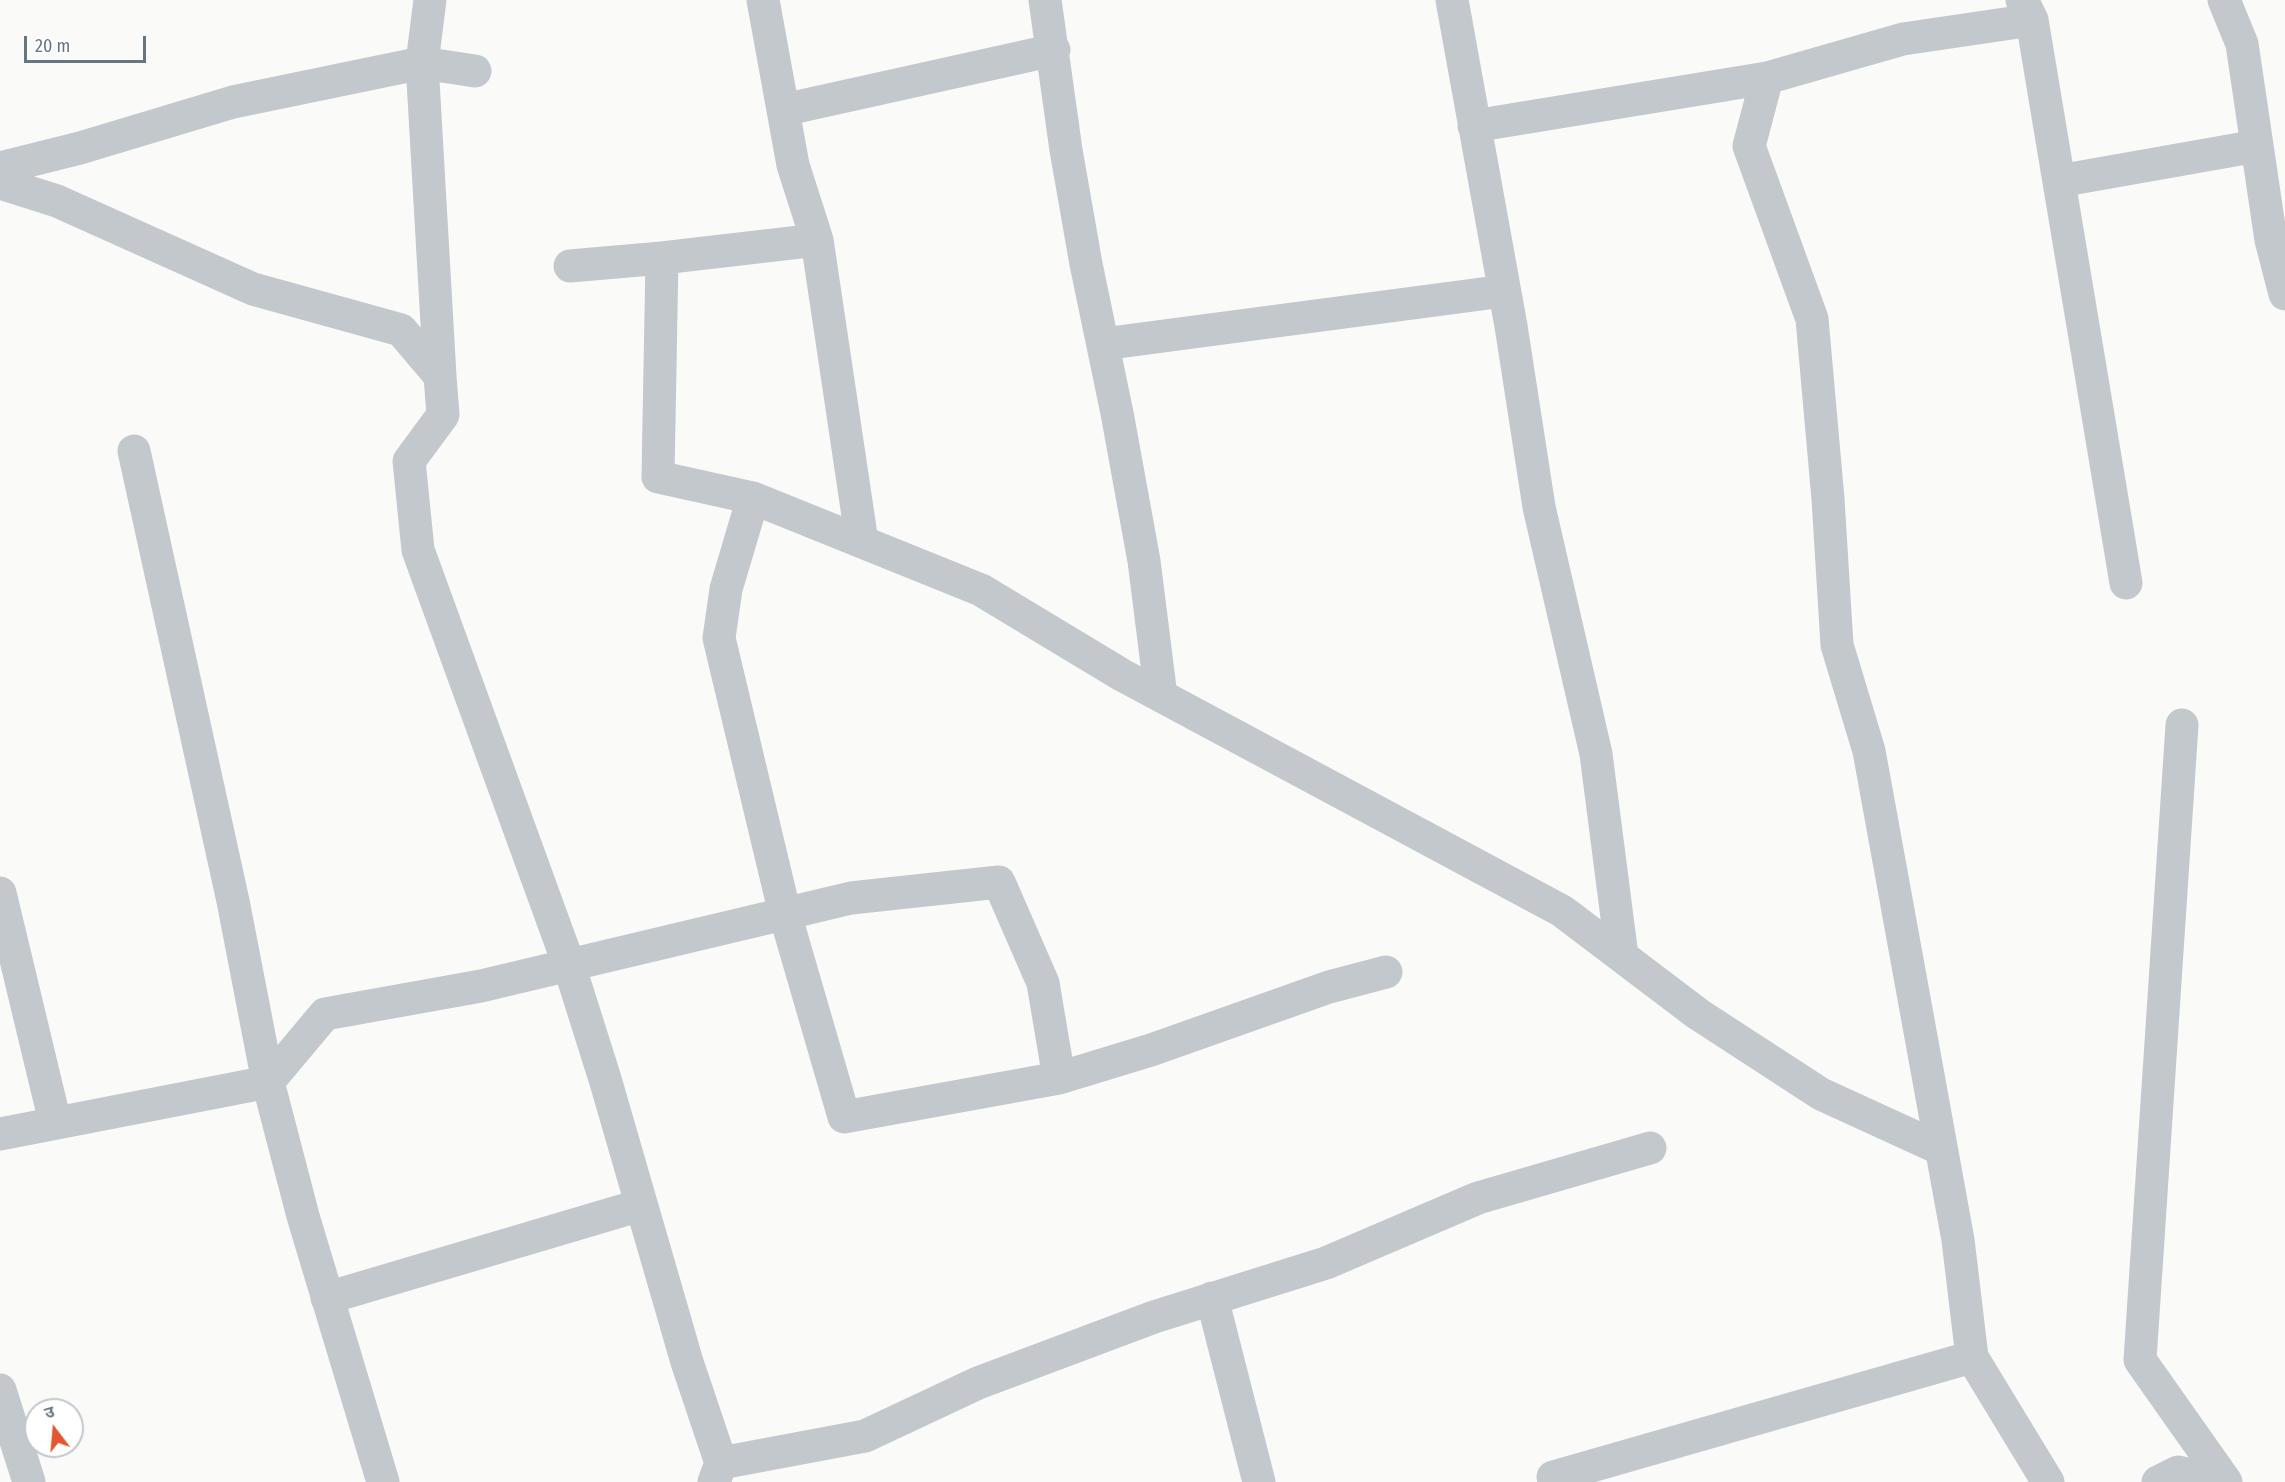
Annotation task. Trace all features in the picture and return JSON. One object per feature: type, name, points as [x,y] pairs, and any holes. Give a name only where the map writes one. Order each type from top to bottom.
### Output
[{"type":"street","points":[[430,0],[422,63],[443,416],[410,461],[418,550],[569,965],[687,1362],[717,1473],[865,1436],[978,1383],[1154,1317],[1326,1263],[1478,1198],[1650,1148]]},
{"type":"street","points":[[763,0],[793,165],[816,240],[862,542]]},
{"type":"street","points":[[1045,0],[1054,50],[1066,150],[1144,561],[1161,696]]},
{"type":"street","points":[[1452,0],[1504,291],[1539,507],[1596,754],[1622,956]]},
{"type":"street","points":[[2224,0],[2242,44],[2271,240],[2285,294]]},
{"type":"street","points":[[1474,126],[1767,78],[1903,39],[2033,7],[2059,181],[2126,583]]},
{"type":"street","points":[[783,110],[1054,50]]},
{"type":"street","points":[[0,168],[80,148],[233,102],[422,63],[475,70]]},
{"type":"street","points":[[1767,78],[1749,146],[1812,319],[1828,499],[1837,645],[1869,751],[1958,1240],[1972,1357],[2048,1482]]},
{"type":"street","points":[[2059,181],[2257,146]]},
{"type":"street","points":[[0,183],[57,201],[253,289],[401,330],[440,376]]},
{"type":"street","points":[[570,266],[816,240]]},
{"type":"street","points":[[662,258],[658,477],[753,498],[981,590],[1122,675],[1562,911],[1698,1014],[1821,1094],[1941,1149]]},
{"type":"street","points":[[1102,344],[1504,291]]},
{"type":"street","points":[[134,451],[233,901],[268,1082],[327,1298],[383,1482]]},
{"type":"street","points":[[753,498],[726,589],[719,638],[785,914],[844,1117],[1059,1078],[1151,1050],[1329,987],[1386,972]]},
{"type":"street","points":[[2182,725],[2140,1359],[2226,1482]]},
{"type":"street","points":[[0,1134],[268,1082],[325,1014],[481,986],[851,898],[999,882],[1043,983],[1059,1078]]},
{"type":"street","points":[[0,893],[55,1122]]},
{"type":"street","points":[[327,1298],[641,1205]]},
{"type":"street","points":[[1212,1299],[1259,1482]]},
{"type":"street","points":[[1553,1477],[1972,1357]]},
{"type":"street","points":[[0,1390],[29,1482]]},
{"type":"street","points":[[2158,1482],[2178,1472],[2216,1482]]}]
